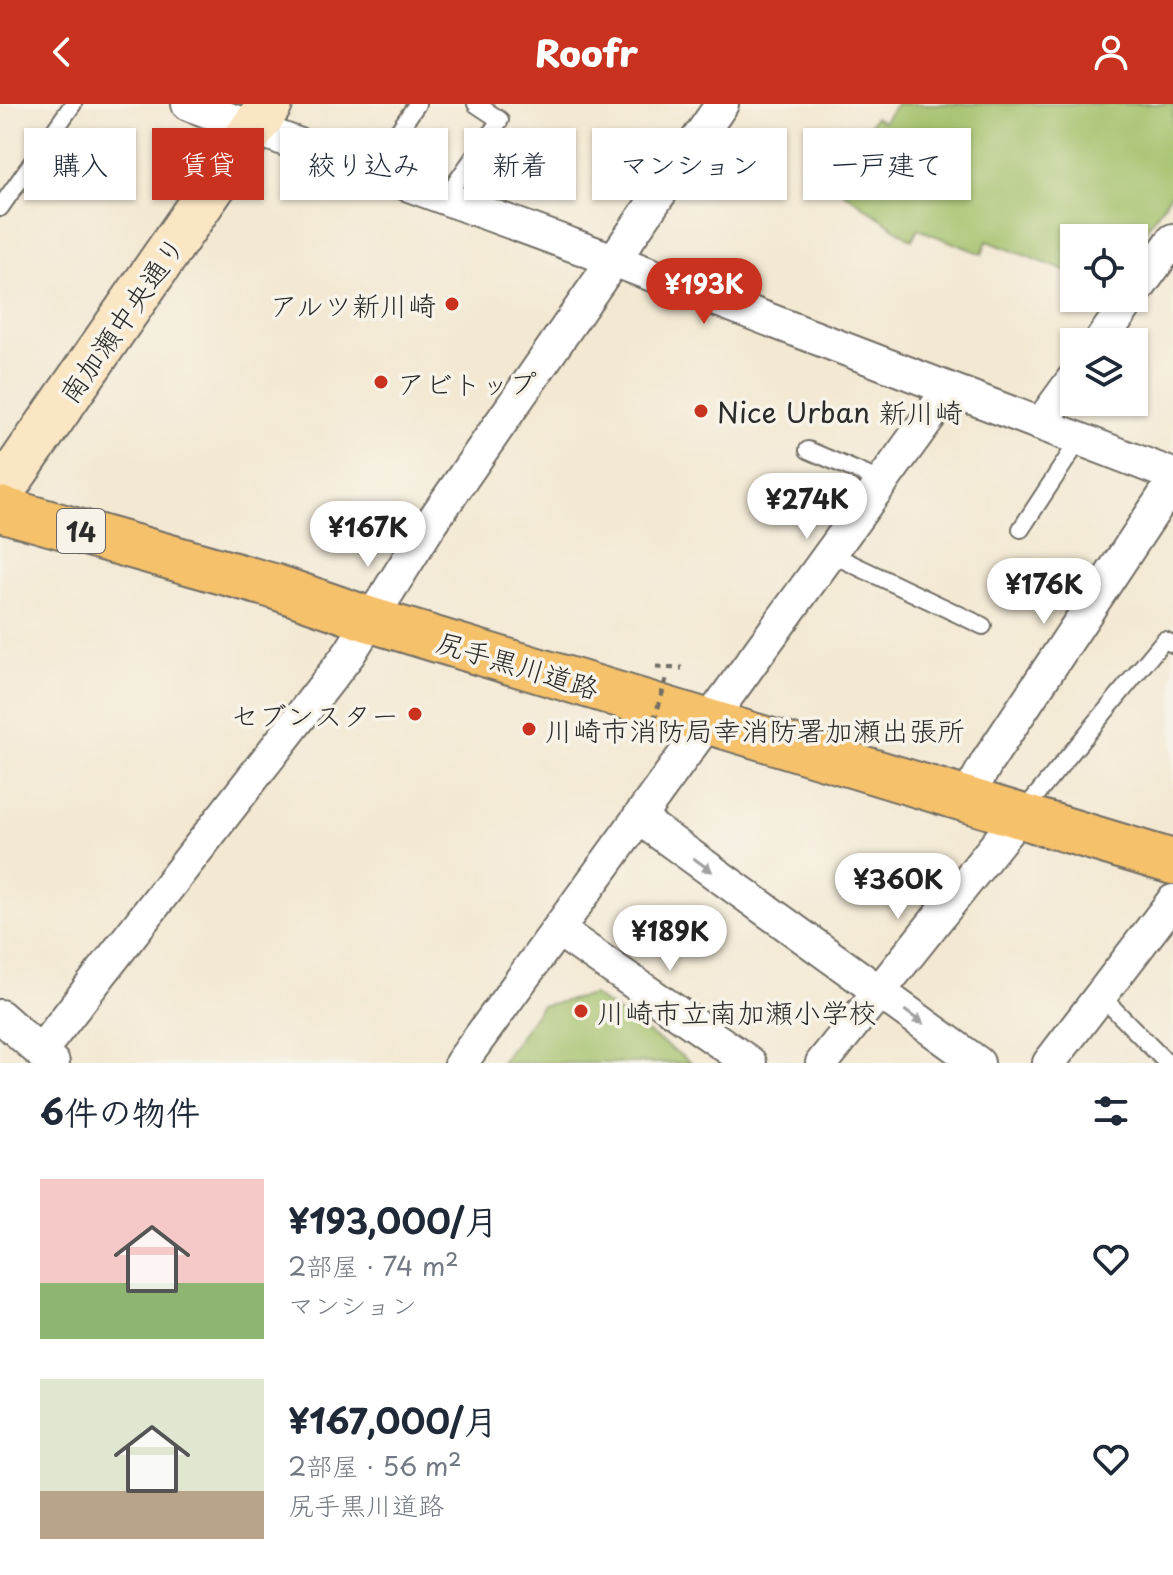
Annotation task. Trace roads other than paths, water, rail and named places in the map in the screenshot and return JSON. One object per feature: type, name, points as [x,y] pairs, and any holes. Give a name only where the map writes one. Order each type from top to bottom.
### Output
[{"type":"main road","name":"尻手黒川道路","points":[[0,509],[259,582],[368,619],[1173,862]]},
{"type":"street","points":[[188,104],[262,116],[286,128]]},
{"type":"street","points":[[0,1016],[47,1058],[349,654],[368,619],[722,104]]},
{"type":"street","name":"南加瀬中央通り","points":[[0,494],[262,116]]},
{"type":"street","points":[[448,199],[616,261],[948,391],[1042,422],[1173,475]]},
{"type":"street","points":[[1148,274],[1173,240]]},
{"type":"street","points":[[461,1063],[948,391]]},
{"type":"street","points":[[1042,422],[1060,397]]},
{"type":"street","points":[[966,800],[987,762],[1173,482]]},
{"type":"street","points":[[822,1063],[1020,815]]},
{"type":"street","points":[[640,819],[978,1063]]},
{"type":"street","points":[[1049,1063],[1173,901]]},
{"type":"street","points":[[558,930],[750,1063]]},
{"type":"lane","points":[[0,208],[73,104]]},
{"type":"lane","points":[[401,128],[417,104]]},
{"type":"lane","points":[[448,194],[500,120],[476,104]]},
{"type":"lane","points":[[1021,529],[1080,439]]},
{"type":"lane","points":[[808,450],[883,482]]},
{"type":"lane","points":[[831,554],[983,626]]},
{"type":"lane","points":[[1020,815],[1164,640],[1173,644]]},
{"type":"lane","points":[[1101,996],[1167,1063]]},
{"type":"place","name":"アルツ新川崎","points":[[452,304]]},
{"type":"place","name":"アビトップ","points":[[381,382]]},
{"type":"place","name":"Nice Urban 新川崎","points":[[701,411]]},
{"type":"place","name":"セブンスター","points":[[415,714]]},
{"type":"place","name":"川崎市消防局幸消防署加瀬出張所","points":[[529,729]]},
{"type":"place","name":"川崎市立南加瀬小学校","points":[[581,1011]]}]
